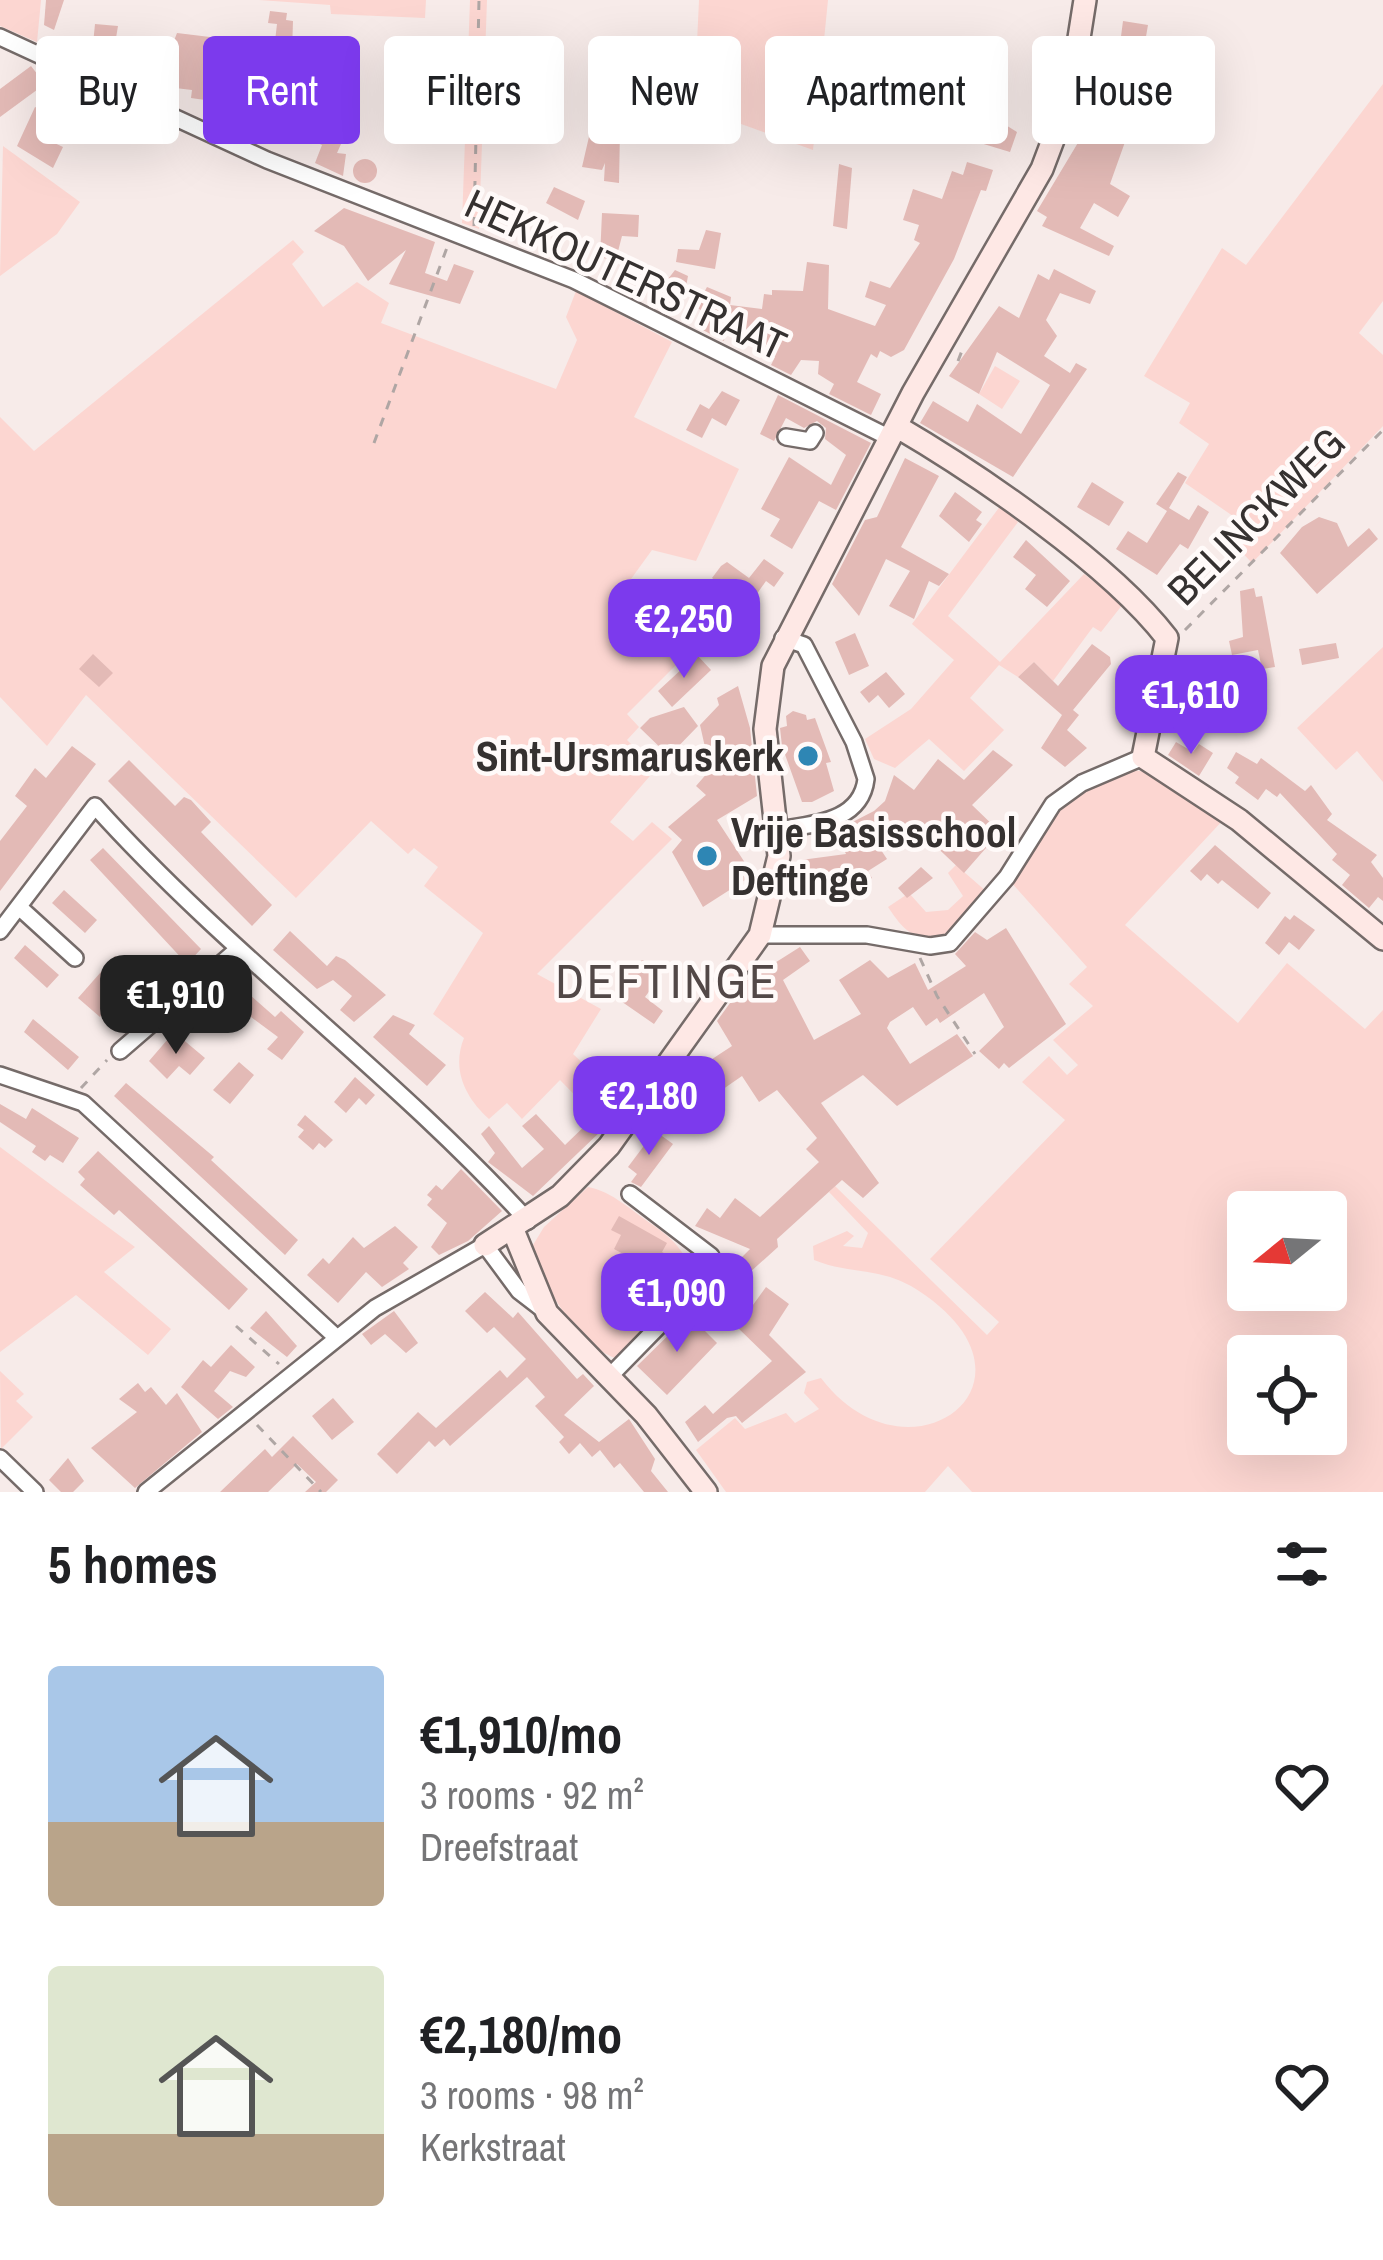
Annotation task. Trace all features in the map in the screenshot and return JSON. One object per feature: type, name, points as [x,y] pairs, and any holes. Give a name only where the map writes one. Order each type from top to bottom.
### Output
[{"type":"street","points":[[146,1492],[247,1416],[376,1308],[521,1225],[609,1146],[760,935],[774,890],[778,830],[765,713],[769,680],[783,638],[1042,169],[1070,95],[1085,0]]},
{"type":"street","name":"HEKKOUTERSTRAAT","points":[[0,37],[267,160],[574,280],[826,412],[893,432]]},
{"type":"street","points":[[893,432],[976,476],[1097,570],[1167,638],[1143,757]]},
{"type":"street","points":[[786,437],[810,441],[814,433]]},
{"type":"street","points":[[778,830],[842,816],[858,802],[866,778],[804,645],[783,638]]},
{"type":"street","points":[[1143,757],[1240,820],[1383,939]]},
{"type":"street","points":[[760,935],[867,935],[943,946],[966,929],[1063,794],[1143,757]]},
{"type":"street","points":[[0,932],[95,806],[238,949],[448,1136],[521,1225],[547,1313]]},
{"type":"street","points":[[19,907],[75,958]]},
{"type":"street","points":[[120,1051],[238,949]]},
{"type":"street","points":[[0,1075],[69,1096],[337,1338]]},
{"type":"street","points":[[610,1376],[698,1286],[711,1256],[630,1194]]},
{"type":"street","points":[[485,1245],[519,1291],[610,1376],[706,1492]]},
{"type":"street","points":[[0,1458],[35,1492]]},
{"type":"path","points":[[473,239],[479,0]]},
{"type":"path","points":[[374,443],[453,232]]},
{"type":"path","name":"BELINCKWEG","points":[[1167,638],[1181,634],[1383,430]]},
{"type":"path","points":[[923,945],[920,960],[937,996],[975,1054]]},
{"type":"path","points":[[69,1096],[120,1051]]},
{"type":"path","points":[[236,1326],[294,1377]]},
{"type":"path","points":[[247,1416],[321,1492]]},
{"type":"shaded area","points":[[0,0],[41,0],[36,42],[0,26]]},
{"type":"shaded area","points":[[259,0],[426,0],[425,18],[331,14],[330,5]]},
{"type":"shaded area","points":[[470,0],[487,0],[486,36],[469,36]]},
{"type":"shaded area","points":[[699,0],[828,0],[824,36],[765,36],[765,133],[741,124],[741,36],[697,36]]},
{"type":"shaded area","points":[[1383,84],[1383,301],[1359,333],[1383,355],[1383,426],[1252,563],[1232,542],[1246,525],[1185,483],[1209,444],[1179,423],[1190,403],[1144,376],[1222,248],[1246,265]]},
{"type":"shaded area","points":[[465,144],[482,144],[479,229],[462,223]]},
{"type":"shaded area","points":[[3,146],[80,202],[57,234],[0,276]]},
{"type":"shaded area","points":[[293,240],[304,252],[292,264],[323,307],[357,282],[389,303],[381,323],[556,389],[577,340],[566,317],[576,291],[672,342],[634,417],[739,469],[696,561],[652,550],[623,590],[695,646],[627,714],[639,727],[627,740],[656,769],[610,822],[633,841],[652,822],[672,839],[537,974],[601,1009],[573,1054],[624,1102],[606,1127],[560,1080],[522,1119],[507,1103],[489,1119],[474,1102],[460,1072],[464,1038],[433,1014],[483,933],[424,886],[438,867],[414,848],[408,854],[371,821],[296,898],[86,695],[47,746],[0,697],[0,417],[34,451]]},
{"type":"shaded area","points":[[995,366],[1020,381],[1002,409],[979,394]]},
{"type":"shaded area","points":[[1001,505],[1018,522],[948,616],[1000,662],[1084,574],[1123,604],[1101,632],[1093,627],[1053,681],[1034,662],[1018,677],[999,665],[970,698],[1004,730],[964,771],[929,739],[895,768],[874,759],[865,739],[911,709],[954,660],[912,624]]},
{"type":"shaded area","points":[[1383,647],[1383,782],[1357,751],[1336,770],[1297,728]]},
{"type":"shaded area","points":[[1128,770],[1151,772],[1225,818],[1125,925],[1238,1023],[1287,963],[1365,1029],[1383,1010],[1383,1492],[972,1492],[948,1466],[925,1492],[726,1492],[696,1450],[735,1418],[745,1429],[786,1413],[795,1423],[819,1409],[804,1393],[807,1382],[821,1378],[856,1411],[892,1425],[926,1425],[954,1412],[972,1389],[974,1359],[958,1326],[905,1283],[814,1260],[813,1246],[847,1231],[854,1236],[843,1246],[862,1248],[868,1233],[829,1192],[835,1186],[987,1335],[999,1322],[930,1259],[1065,1120],[1022,1082],[1049,1056],[1067,1075],[1078,1065],[1053,1040],[1093,1006],[1069,984],[1087,967],[1010,881],[1061,804]]},
{"type":"shaded area","points":[[956,865],[987,892],[942,939],[910,932],[888,907],[909,893],[926,912],[948,910],[963,896],[948,873]]},
{"type":"shaded area","points":[[0,1147],[135,1247],[104,1272],[171,1329],[148,1355],[76,1295],[0,1352]]},
{"type":"shaded area","points":[[588,1187],[614,1197],[653,1225],[676,1244],[687,1262],[682,1295],[618,1359],[575,1328],[544,1278],[533,1245],[544,1227]]},
{"type":"shaded area","points":[[0,1371],[24,1394],[16,1401],[33,1417],[1,1449]]},
{"type":"building","points":[[46,0],[64,0],[54,30],[44,25]]},
{"type":"building","points":[[270,11],[287,13],[286,20],[293,21],[293,36],[276,36],[277,24],[268,23]]},
{"type":"building","points":[[1123,21],[1148,25],[1146,36],[1121,36]]},
{"type":"building","points":[[95,24],[118,26],[116,36],[94,36]]},
{"type":"building","points":[[177,33],[203,36],[203,100],[191,98],[192,90],[179,88]]},
{"type":"building","points":[[31,66],[36,72],[36,91],[0,117],[0,89]]},
{"type":"building","points":[[35,107],[36,144],[63,147],[53,168],[17,146]]},
{"type":"building","points":[[1008,126],[1017,132],[1010,152],[984,144],[1008,144]]},
{"type":"building","points":[[588,141],[620,144],[619,183],[604,181],[605,163],[602,170],[582,167]]},
{"type":"building","points":[[341,144],[337,153],[346,154],[343,176],[315,163],[322,145]]},
{"type":"building","points":[[1077,144],[1124,144],[1110,184],[1130,196],[1118,217],[1094,203],[1080,228],[1114,246],[1109,256],[1042,226],[1047,217],[1037,211]]},
{"type":"building","points":[[365,159],[374,162],[374,180],[365,183],[356,180],[353,171],[356,162]]},
{"type":"building","points":[[967,162],[993,170],[986,191],[981,190],[954,259],[904,350],[891,357],[880,351],[877,358],[871,354],[857,382],[881,394],[871,415],[829,394],[834,384],[818,374],[819,361],[801,360],[791,375],[771,365],[775,357],[725,333],[724,341],[695,326],[702,311],[696,307],[707,287],[731,297],[730,305],[762,309],[764,294],[772,295],[772,290],[803,291],[807,262],[829,265],[828,309],[875,326],[886,305],[865,297],[870,281],[890,288],[920,243],[914,240],[919,225],[903,220],[913,189],[942,199],[952,171],[963,175]]},
{"type":"building","points":[[839,164],[852,168],[847,229],[833,226]]},
{"type":"building","points":[[554,187],[585,201],[578,220],[546,203]]},
{"type":"building","points":[[344,208],[435,242],[425,273],[447,281],[454,264],[474,271],[460,304],[389,284],[406,250],[368,281],[344,246],[314,231]]},
{"type":"building","points":[[602,213],[639,215],[638,237],[622,236],[616,259],[600,258]]},
{"type":"building","points":[[706,230],[721,233],[715,269],[676,262],[678,249],[699,250]]},
{"type":"building","points":[[1054,269],[1096,291],[1090,304],[1060,293],[1046,320],[1057,336],[1044,356],[1070,373],[1076,363],[1087,369],[1013,477],[920,423],[933,401],[968,422],[977,404],[1021,434],[1050,385],[997,352],[979,394],[949,376],[999,306],[1019,318],[1038,274],[1049,280]]},
{"type":"building","points":[[675,270],[688,276],[683,303],[658,298],[661,278],[668,279]]},
{"type":"building","points":[[722,391],[740,400],[726,426],[712,418],[702,438],[686,430],[700,404],[709,409]]},
{"type":"building","points":[[778,395],[871,443],[836,510],[819,501],[792,549],[770,536],[780,519],[761,509],[789,457],[831,485],[846,455],[825,439],[826,428],[817,421],[804,428],[786,418],[774,441],[760,434]]},
{"type":"building","points":[[905,458],[939,476],[901,547],[949,574],[939,586],[929,581],[914,619],[889,606],[910,571],[886,559],[859,616],[832,584],[865,520],[877,517]]},
{"type":"building","points":[[1178,472],[1187,477],[1169,508],[1189,520],[1198,505],[1209,512],[1188,549],[1180,544],[1157,575],[1116,549],[1128,531],[1147,543],[1167,511],[1156,504]]},
{"type":"building","points":[[1092,482],[1124,502],[1109,526],[1077,507]]},
{"type":"building","points":[[955,492],[982,512],[976,520],[982,524],[969,542],[939,516]]},
{"type":"building","points":[[1319,517],[1337,523],[1348,547],[1369,528],[1378,539],[1317,594],[1280,553],[1302,527]]},
{"type":"building","points":[[1026,540],[1070,581],[1047,607],[1025,589],[1036,575],[1013,557]]},
{"type":"building","points":[[764,559],[784,573],[774,587],[766,581],[742,615],[755,637],[740,656],[697,626],[726,588],[712,578],[721,566],[727,562],[749,578]]},
{"type":"building","points":[[1254,588],[1256,597],[1262,596],[1275,667],[1262,669],[1258,650],[1232,655],[1229,641],[1243,637],[1240,591]]},
{"type":"building","points":[[855,633],[869,666],[849,675],[835,642]]},
{"type":"building","points":[[1336,643],[1339,658],[1302,665],[1299,649]]},
{"type":"building","points":[[1092,644],[1110,657],[1111,664],[1073,710],[1079,715],[1067,730],[1087,748],[1065,767],[1041,748],[1062,715],[1018,677],[1034,662],[1058,686]]},
{"type":"building","points":[[93,654],[113,673],[99,687],[79,669]]},
{"type":"building","points":[[697,655],[711,670],[672,707],[658,691]]},
{"type":"building","points":[[886,672],[905,694],[889,708],[878,695],[869,703],[860,692]]},
{"type":"building","points":[[738,686],[750,728],[757,796],[717,820],[753,875],[703,907],[672,852],[682,840],[668,827],[706,795],[696,786],[716,763],[707,756],[700,725],[719,705],[717,698]]},
{"type":"building","points":[[684,707],[698,726],[669,756],[640,728],[650,718]]},
{"type":"building","name":"Sint-Ursmaruskerk","points":[[793,711],[806,715],[807,720],[815,718],[831,762],[826,763],[834,791],[812,802],[802,802],[782,746],[780,728],[787,726],[786,716]]},
{"type":"building","points":[[1176,742],[1193,752],[1199,744],[1213,753],[1199,776],[1168,755]]},
{"type":"building","points":[[72,746],[96,764],[0,891],[0,841],[27,806],[15,796],[35,768],[46,778]]},
{"type":"building","points":[[993,750],[1013,765],[972,805],[1000,832],[964,873],[925,836],[914,848],[888,819],[869,832],[887,859],[868,871],[872,878],[861,885],[855,875],[827,878],[827,884],[805,887],[801,860],[846,854],[835,831],[885,801],[894,775],[914,790],[938,759],[964,780]]},
{"type":"building","points":[[1236,752],[1257,764],[1261,758],[1305,791],[1311,785],[1332,814],[1327,820],[1377,855],[1371,862],[1383,878],[1383,901],[1378,897],[1369,908],[1342,885],[1350,875],[1332,860],[1337,854],[1280,793],[1277,797],[1266,789],[1258,800],[1235,783],[1239,777],[1227,768]]},
{"type":"building","points":[[129,760],[175,806],[184,797],[191,800],[211,822],[201,832],[272,905],[252,926],[108,781]]},
{"type":"building","points":[[1215,845],[1271,893],[1258,909],[1222,880],[1218,884],[1207,874],[1201,881],[1190,871]]},
{"type":"building","points":[[103,848],[201,949],[187,964],[90,860]]},
{"type":"building","points":[[921,867],[933,878],[907,898],[898,888]]},
{"type":"building","points":[[64,890],[97,920],[85,933],[52,903]]},
{"type":"building","points":[[1294,915],[1315,930],[1299,950],[1289,942],[1279,955],[1265,943],[1285,916],[1290,920]]},
{"type":"building","points":[[1006,928],[1066,1024],[1009,1068],[1004,1063],[999,1069],[979,1051],[1004,1027],[984,993],[940,1023],[937,1018],[926,1026],[913,1007],[890,1022],[887,1028],[910,1064],[957,1034],[973,1056],[897,1106],[863,1075],[821,1103],[879,1183],[863,1198],[842,1180],[777,1239],[778,1247],[748,1274],[735,1264],[750,1249],[695,1226],[707,1208],[720,1218],[735,1198],[760,1217],[819,1162],[806,1149],[817,1138],[777,1090],[759,1102],[742,1076],[716,1094],[721,1097],[711,1111],[673,1083],[691,1057],[703,1065],[732,1046],[717,1021],[746,981],[800,947],[810,961],[783,980],[814,1040],[861,1014],[839,980],[870,960],[888,978],[915,963],[928,990],[966,966],[955,954],[975,932],[987,940]]},
{"type":"building","points":[[290,931],[327,966],[336,956],[345,960],[386,995],[354,1022],[340,1010],[352,996],[333,980],[317,989],[273,950]]},
{"type":"building","points":[[25,945],[59,975],[47,988],[14,958]]},
{"type":"building","points":[[115,956],[138,976],[100,1017],[78,998]]},
{"type":"building","points":[[643,960],[662,974],[645,997],[663,1011],[654,1024],[615,997],[631,965]]},
{"type":"building","points":[[240,986],[275,1017],[281,1011],[304,1032],[282,1060],[267,1049],[278,1037],[228,1000]]},
{"type":"building","points":[[393,1015],[415,1025],[409,1034],[446,1065],[427,1086],[373,1037]]},
{"type":"building","points":[[33,1019],[79,1057],[68,1070],[24,1032]]},
{"type":"building","points":[[174,1032],[205,1058],[190,1075],[179,1066],[167,1079],[149,1061]]},
{"type":"building","points":[[239,1062],[254,1075],[230,1104],[213,1090]]},
{"type":"building","points":[[355,1077],[375,1095],[366,1105],[359,1098],[346,1113],[334,1102]]},
{"type":"building","points":[[126,1083],[214,1157],[211,1160],[298,1240],[285,1255],[114,1096]]},
{"type":"building","points":[[0,1104],[26,1119],[32,1108],[79,1138],[63,1163],[50,1155],[45,1161],[32,1152],[36,1146],[0,1122]]},
{"type":"building","points":[[536,1114],[565,1145],[592,1119],[601,1131],[533,1196],[488,1162],[495,1153],[481,1134],[489,1126],[522,1168],[544,1149],[522,1126]]},
{"type":"building","points":[[305,1115],[333,1140],[325,1148],[319,1143],[313,1150],[298,1137],[304,1130],[297,1125]]},
{"type":"building","points":[[655,1131],[673,1144],[641,1187],[631,1182],[637,1174],[628,1167]]},
{"type":"building","points":[[98,1151],[248,1289],[229,1310],[119,1210],[114,1215],[80,1185],[85,1179],[78,1172]]},
{"type":"building","points":[[461,1169],[502,1211],[468,1241],[439,1255],[431,1247],[447,1223],[427,1205],[432,1199],[427,1195],[436,1185],[442,1190]]},
{"type":"building","points":[[619,1216],[667,1243],[662,1252],[688,1266],[678,1284],[614,1249],[621,1235],[611,1230]]},
{"type":"building","points":[[395,1226],[418,1247],[403,1263],[409,1269],[382,1287],[366,1272],[338,1303],[307,1275],[323,1258],[329,1264],[353,1237],[364,1248]]},
{"type":"building","points":[[766,1287],[789,1304],[769,1335],[806,1372],[742,1423],[736,1416],[727,1418],[698,1442],[685,1422],[705,1405],[713,1414],[772,1361],[737,1327]]},
{"type":"building","points":[[485,1292],[513,1318],[518,1312],[577,1379],[583,1374],[594,1386],[564,1415],[599,1442],[629,1419],[655,1459],[651,1471],[668,1492],[644,1492],[620,1463],[614,1468],[600,1450],[592,1457],[580,1443],[569,1454],[559,1442],[564,1437],[535,1406],[545,1397],[527,1377],[450,1446],[444,1439],[435,1447],[429,1441],[397,1474],[377,1454],[418,1412],[436,1428],[500,1370],[507,1378],[526,1359],[494,1327],[487,1333],[465,1311]]},
{"type":"building","points":[[266,1311],[297,1346],[287,1357],[250,1328]]},
{"type":"building","points":[[394,1311],[418,1343],[406,1353],[385,1334],[371,1345],[362,1334]]},
{"type":"building","points":[[689,1315],[717,1343],[667,1395],[637,1366]]},
{"type":"building","points":[[231,1345],[255,1367],[246,1377],[230,1371],[214,1391],[233,1407],[218,1419],[181,1387],[203,1360],[211,1367]]},
{"type":"building","points":[[138,1383],[145,1392],[151,1387],[166,1405],[177,1393],[202,1432],[135,1488],[91,1448],[137,1412],[119,1399]]},
{"type":"building","points":[[333,1398],[354,1422],[332,1440],[312,1416]]},
{"type":"building","points":[[293,1436],[338,1480],[326,1492],[305,1492],[316,1482],[297,1464],[268,1492],[220,1492],[265,1449],[272,1457]]},
{"type":"building","points":[[68,1458],[84,1481],[73,1492],[61,1492],[49,1480]]},
{"type":"place","name":"Sint-Ursmaruskerk","points":[[808,756]]},
{"type":"place","name":"Vrije Basisschool Deftinge","points":[[707,856]]},
{"type":"district","name":"DEFTINGE","points":[[667,980]]}]
